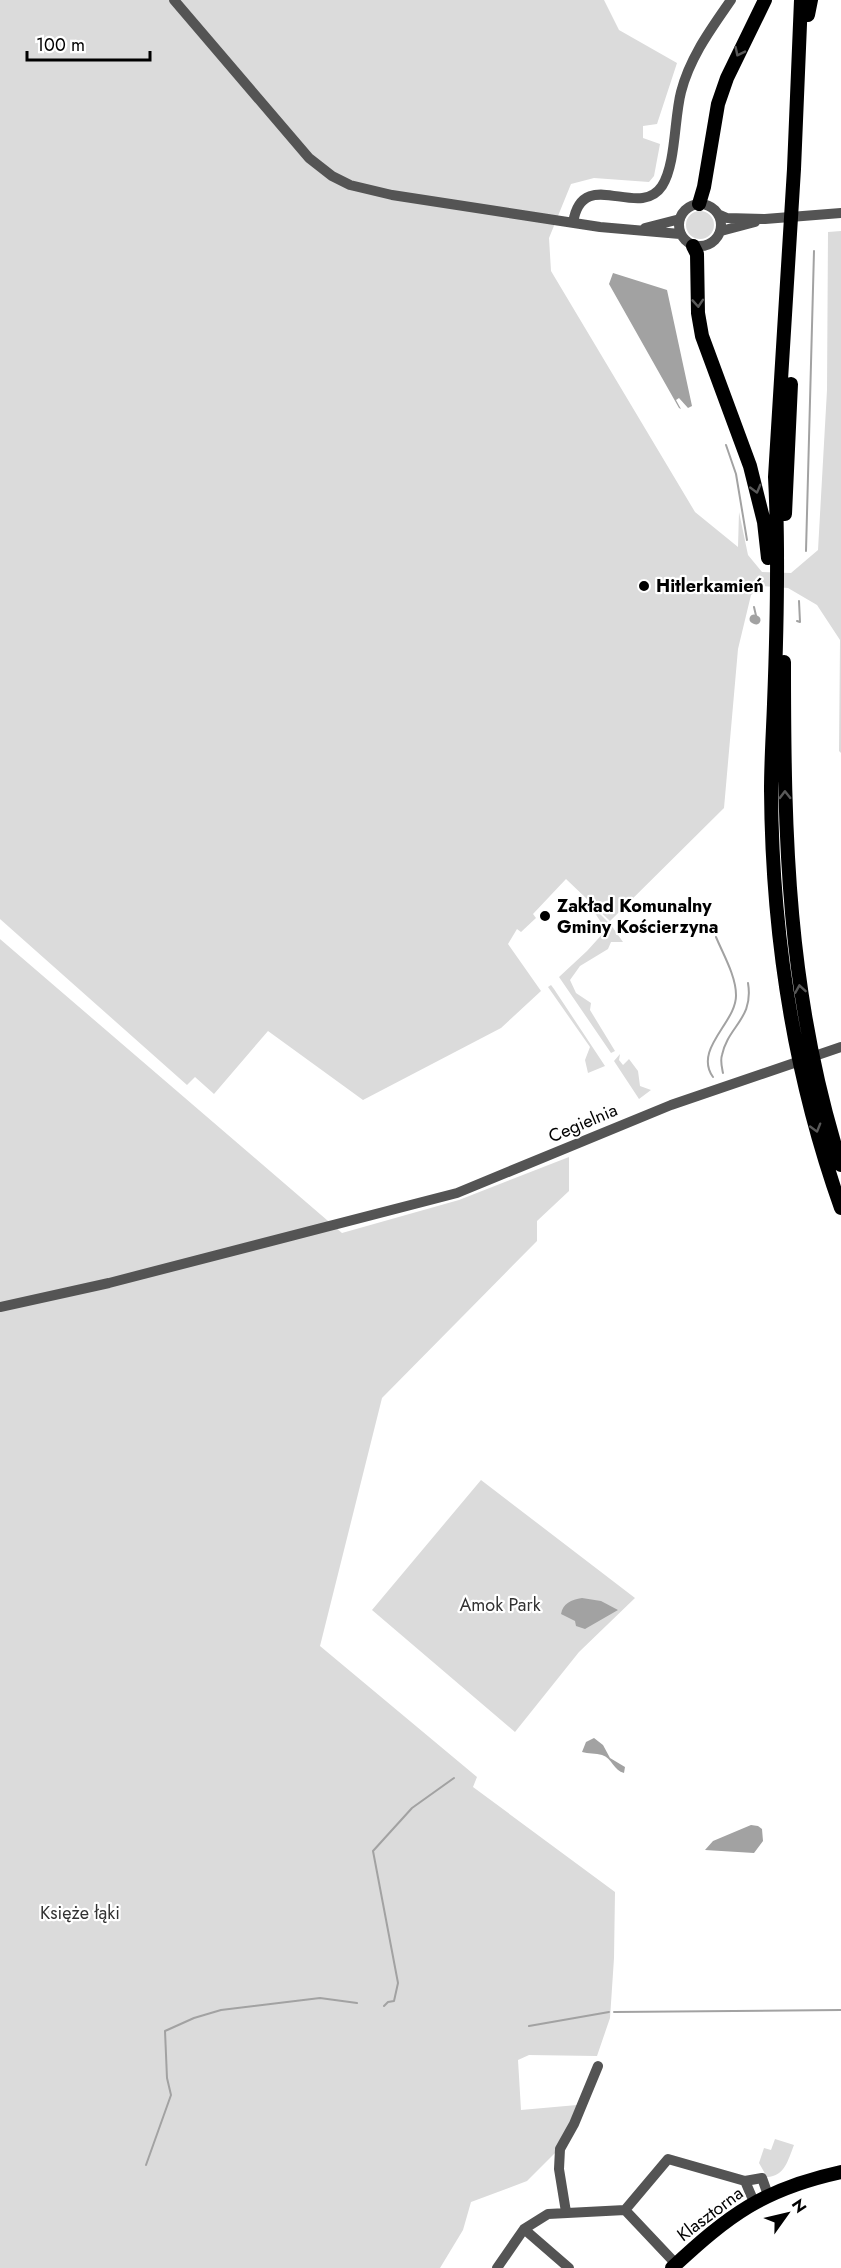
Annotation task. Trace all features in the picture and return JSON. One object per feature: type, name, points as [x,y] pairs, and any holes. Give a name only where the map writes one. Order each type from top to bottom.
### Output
[{"type":"main road","points":[[699,204],[718,104],[727,78],[765,0]]},
{"type":"main road","points":[[795,206],[801,0]]},
{"type":"main road","points":[[809,0],[775,477],[776,604],[771,786],[774,873],[781,955],[804,1049],[821,1147],[841,1208]]},
{"type":"main road","points":[[793,227],[786,487],[784,795],[789,891],[804,1049]]},
{"type":"main road","points":[[693,246],[697,254],[697,290],[702,336],[750,466],[764,522],[768,582],[776,604]]},
{"type":"main road","points":[[808,1069],[841,1165]]},
{"type":"main road","name":"Klasztorna","points":[[674,2266],[722,2223],[754,2202],[800,2182],[841,2172]]},
{"type":"street","points":[[174,0],[309,159],[332,176],[350,185],[392,195],[573,223],[681,234]]},
{"type":"street","points":[[573,223],[578,205],[589,197],[602,194],[640,199],[658,190],[663,184],[670,166],[677,109],[686,75],[700,47],[731,0]]},
{"type":"street","points":[[765,219],[721,231],[710,245],[693,246],[681,234],[680,219],[685,210],[699,204],[709,206],[727,218],[765,219],[841,213]]},
{"type":"street","points":[[720,215],[721,231]]},
{"type":"street","points":[[638,230],[680,219]]},
{"type":"street","name":"Cegielnia","points":[[0,1307],[109,1283],[458,1193],[671,1105],[841,1047]]},
{"type":"street","points":[[566,2212],[559,2169],[560,2149],[574,2124],[598,2066]]},
{"type":"street","points":[[497,2268],[524,2229],[548,2214],[625,2210],[668,2159],[745,2181],[762,2178],[768,2195]]},
{"type":"street","points":[[745,2181],[754,2202]]},
{"type":"street","points":[[625,2210],[674,2266]]},
{"type":"street","points":[[524,2229],[569,2268]]},
{"type":"green space","points":[[0,0],[604,0],[619,30],[677,63],[657,124],[643,126],[643,138],[660,144],[654,176],[649,182],[594,178],[571,184],[549,238],[551,271],[695,512],[738,547],[739,512],[748,555],[762,572],[791,573],[818,550],[827,390],[828,232],[841,231],[841,753],[839,751],[840,640],[817,605],[788,588],[761,586],[751,595],[738,649],[724,808],[610,921],[566,879],[533,914],[536,918],[521,932],[517,929],[508,944],[541,991],[501,1028],[363,1100],[268,1031],[214,1094],[195,1077],[187,1085],[0,919]]},
{"type":"green space","points":[[700,211],[710,215],[714,225],[710,235],[700,239],[690,235],[686,225],[690,215]]},
{"type":"green space","points":[[587,901],[611,925],[623,942],[611,942],[608,949],[580,966],[570,980],[576,993],[591,1003],[590,1010],[615,1051],[611,1053],[559,977],[606,930]]},
{"type":"green space","name":"Księże łąki","points":[[0,939],[342,1233],[459,1200],[569,1157],[569,1191],[537,1221],[537,1241],[382,1398],[320,1646],[477,1777],[473,1787],[615,1892],[610,2018],[597,2056],[529,2055],[518,2060],[521,2110],[577,2105],[558,2150],[527,2181],[471,2202],[463,2230],[440,2268],[0,2268]]},
{"type":"green space","points":[[551,985],[605,1066],[588,1073],[585,1060],[590,1047],[548,987]]},
{"type":"green space","points":[[620,1054],[619,1060],[623,1065],[629,1059],[638,1071],[640,1086],[651,1090],[639,1099],[614,1061]]},
{"type":"green space","name":"Amok Park","points":[[481,1480],[635,1598],[579,1652],[515,1732],[372,1610]]},
{"type":"green space","points":[[775,2139],[794,2145],[782,2170],[778,2174],[767,2177],[759,2163],[764,2148],[771,2150]]},
{"type":"shaded area","points":[[613,273],[667,290],[692,406],[688,408],[679,398],[676,400],[681,409],[679,408],[609,284]]},
{"type":"shaded area","points":[[582,1598],[601,1601],[618,1610],[585,1629],[576,1626],[575,1621],[561,1614],[568,1603]]},
{"type":"shaded area","points":[[594,1738],[603,1745],[610,1758],[625,1767],[624,1773],[600,1754],[582,1752],[586,1742]]},
{"type":"shaded area","points":[[751,1825],[762,1829],[763,1841],[754,1853],[705,1850],[713,1841]]},
{"type":"waterway","points":[[806,551],[814,251]]},
{"type":"waterway","points":[[726,445],[736,474],[747,540]]},
{"type":"waterway","points":[[797,621],[800,622],[799,601]]},
{"type":"waterway","points":[[754,607],[757,620]]},
{"type":"waterway","points":[[713,1077],[708,1067],[708,1056],[730,1015],[736,995],[732,973],[716,937]]},
{"type":"waterway","points":[[723,1073],[722,1055],[729,1037],[744,1014],[749,995],[748,983]]},
{"type":"waterway","points":[[384,2006],[394,2001],[398,1983],[373,1851],[412,1808],[454,1778]]},
{"type":"waterway","points":[[146,2165],[171,2095],[167,2078],[165,2031],[194,2018],[221,2010],[320,1998],[357,2003]]},
{"type":"waterway","points":[[614,2012],[841,2010]]},
{"type":"waterway","points":[[529,2026],[609,2012]]},
{"type":"place","name":"Hitlerkamień","points":[[644,586]]},
{"type":"place","name":"Zakład Komunalny Gminy Kościerzyna","points":[[545,916]]}]
